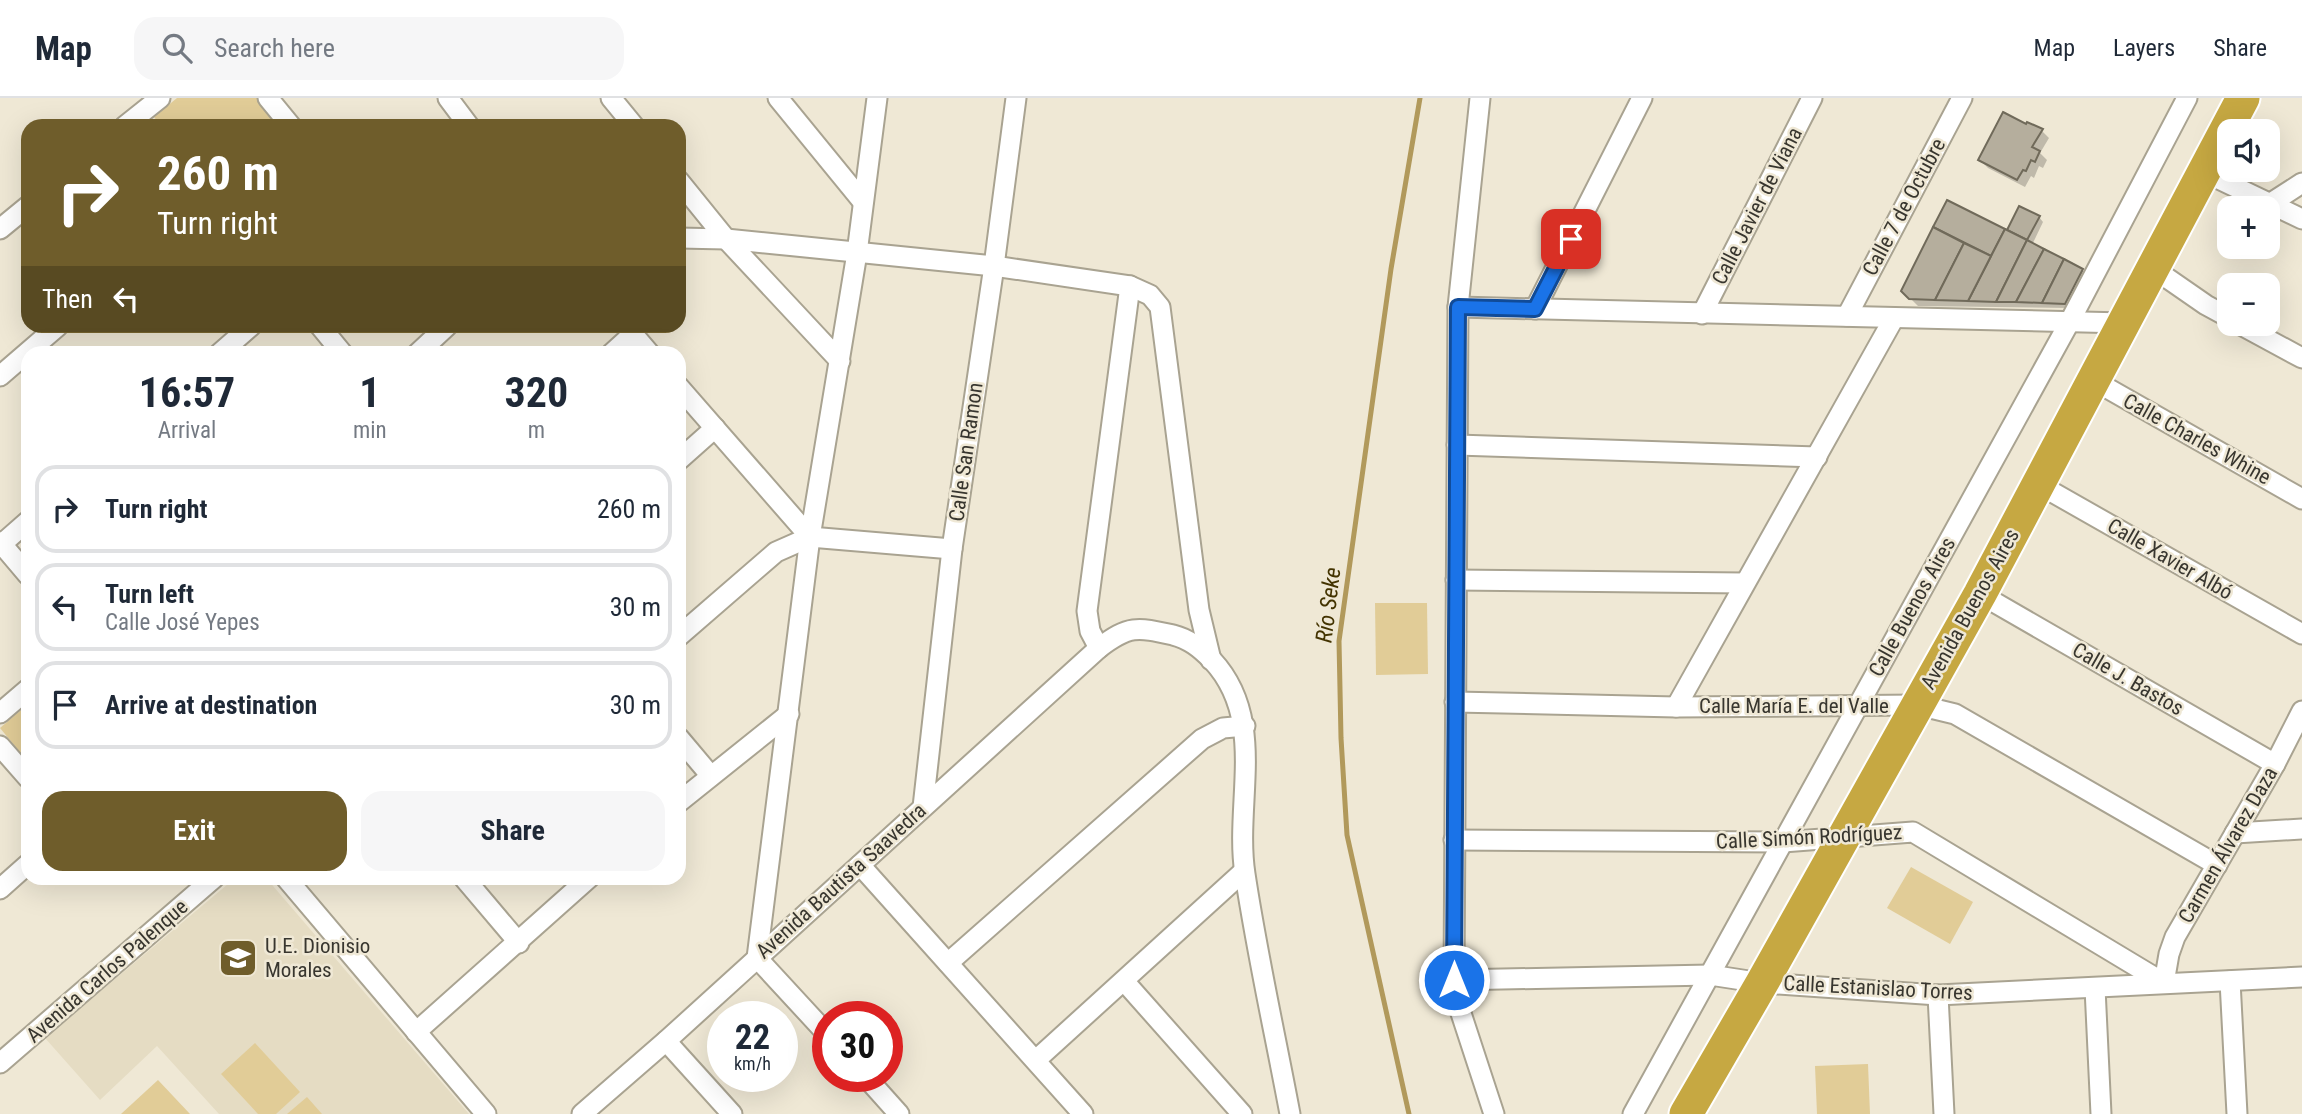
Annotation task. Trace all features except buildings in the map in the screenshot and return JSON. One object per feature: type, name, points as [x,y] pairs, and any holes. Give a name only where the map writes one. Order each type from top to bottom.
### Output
[{"type":"highway","name":"Avenida Buenos Aires","points":[[1686,1114],[1980,594],[2243,98]]},
{"type":"street","points":[[141,119],[160,98]]},
{"type":"street","points":[[268,98],[284,119]]},
{"type":"street","points":[[448,98],[464,119]]},
{"type":"street","points":[[611,98],[628,119]]},
{"type":"street","points":[[778,98],[863,202]]},
{"type":"street","points":[[812,1017],[757,957],[810,537],[857,253],[877,98]]},
{"type":"street","name":"Calle San Ramon","points":[[923,807],[952,549],[1016,98]]},
{"type":"street","points":[[1480,98],[1458,307],[1454,980],[1457,1001],[1494,1114]]},
{"type":"street","points":[[1535,309],[1643,98]]},
{"type":"street","name":"Calle Javier de Viana","points":[[1702,314],[1812,98]]},
{"type":"street","name":"Calle 7 de Octubre","points":[[1847,316],[1962,98]]},
{"type":"street","name":"Calle Buenos Aires","points":[[1633,1114],[2069,323],[2187,98]]},
{"type":"street","points":[[2204,172],[2256,196]]},
{"type":"street","points":[[2280,197],[2302,183]]},
{"type":"street","points":[[686,190],[726,239],[840,360]]},
{"type":"street","points":[[2280,208],[2302,219]]},
{"type":"street","points":[[2,223],[21,211]]},
{"type":"street","points":[[686,238],[726,239],[994,266],[1130,286],[1150,295],[1160,307],[1195,584],[1211,660],[1223,673],[1235,696],[1245,726],[1244,871],[1290,1114]]},
{"type":"street","points":[[2154,269],[2217,311]]},
{"type":"street","points":[[1099,648],[1090,631],[1087,611],[1130,286]]},
{"type":"street","points":[[1458,307],[2124,323]]},
{"type":"street","points":[[1676,707],[1894,318]]},
{"type":"street","points":[[35,346],[50,333]]},
{"type":"street","points":[[228,346],[243,333]]},
{"type":"street","points":[[426,346],[440,333]]},
{"type":"street","points":[[2261,336],[2302,358]]},
{"type":"street","points":[[0,376],[21,358]]},
{"type":"street","name":"Calle Charles Whine","points":[[2093,380],[2302,499]]},
{"type":"street","points":[[686,395],[810,537]]},
{"type":"street","points":[[686,454],[715,428]]},
{"type":"street","points":[[1457,445],[1817,457]]},
{"type":"street","name":"Calle Xavier Albó","points":[[2038,484],[2302,634]]},
{"type":"street","points":[[21,527],[1,543],[21,567]]},
{"type":"street","points":[[686,630],[776,552],[810,537],[952,549]]},
{"type":"street","points":[[1456,580],[1744,583]]},
{"type":"street","name":"Calle J. Bastos","points":[[1980,594],[2275,764]]},
{"type":"street","name":"Avenida Bautista Saavedra","points":[[582,1114],[1099,648],[1130,629],[1146,629],[1186,638],[1211,660]]},
{"type":"street","points":[[0,713],[21,695]]},
{"type":"street","name":"Calle María E. del Valle","points":[[1455,702],[1676,707],[1919,705],[1955,714],[2217,865]]},
{"type":"street","name":"Carmen Álvarez Daza","points":[[2164,983],[2175,937],[2275,764],[2302,711]]},
{"type":"street","points":[[686,796],[789,714]]},
{"type":"street","points":[[948,963],[1202,739],[1223,728],[1245,726]]},
{"type":"street","points":[[0,746],[21,770]]},
{"type":"street","points":[[686,746],[711,776]]},
{"type":"street","points":[[2235,833],[2302,829]]},
{"type":"street","name":"Calle Simón Rodríguez","points":[[1454,840],[1783,842],[1913,832],[2164,983]]},
{"type":"street","points":[[860,865],[1083,1114]]},
{"type":"street","points":[[0,889],[21,870]]},
{"type":"street","points":[[1036,1060],[1244,871]]},
{"type":"street","name":"Avenida Carlos Palenque","points":[[0,1063],[206,885]]},
{"type":"street","points":[[292,885],[486,1114]]},
{"type":"street","points":[[470,885],[519,943]]},
{"type":"street","points":[[416,1032],[581,885]]},
{"type":"street","name":"Calle Estanislao Torres","points":[[1454,980],[1710,975],[1762,983],[1938,995],[2302,977]]},
{"type":"street","points":[[1124,981],[1242,1114]]},
{"type":"street","points":[[2230,981],[2237,1114]]},
{"type":"street","points":[[2095,988],[2101,1114]]},
{"type":"street","points":[[1938,995],[1944,1114]]},
{"type":"street","points":[[666,1041],[732,1114]]},
{"type":"street","points":[[879,1092],[899,1114]]},
{"type":"shaded area","points":[[177,98],[262,98],[280,119],[156,119],[154,117]]},
{"type":"shaded area","points":[[1375,603],[1427,603],[1428,674],[1376,675]]},
{"type":"shaded area","points":[[21,710],[21,754],[0,728]]},
{"type":"shaded area","points":[[1911,867],[1973,902],[1950,944],[1887,908]]},
{"type":"shaded area","name":"U.E. Dionisio Morales","points":[[227,885],[272,885],[469,1114],[219,1114],[157,1046],[100,1100],[45,1038]]},
{"type":"shaded area","points":[[255,1043],[300,1092],[276,1114],[258,1114],[221,1074]]},
{"type":"shaded area","points":[[1868,1064],[1870,1114],[1817,1114],[1815,1066]]},
{"type":"shaded area","points":[[158,1080],[190,1114],[121,1114]]},
{"type":"shaded area","points":[[307,1097],[322,1114],[287,1114]]},
{"type":"waterway","name":"Río Seke","points":[[1409,1114],[1347,835],[1339,641],[1391,269],[1420,98]]},
{"type":"place","name":"U.E. Dionisio Morales","points":[[238,958]]},
{"type":"route","points":[[1454,980],[1458,307],[1535,309],[1571,239]]}]
